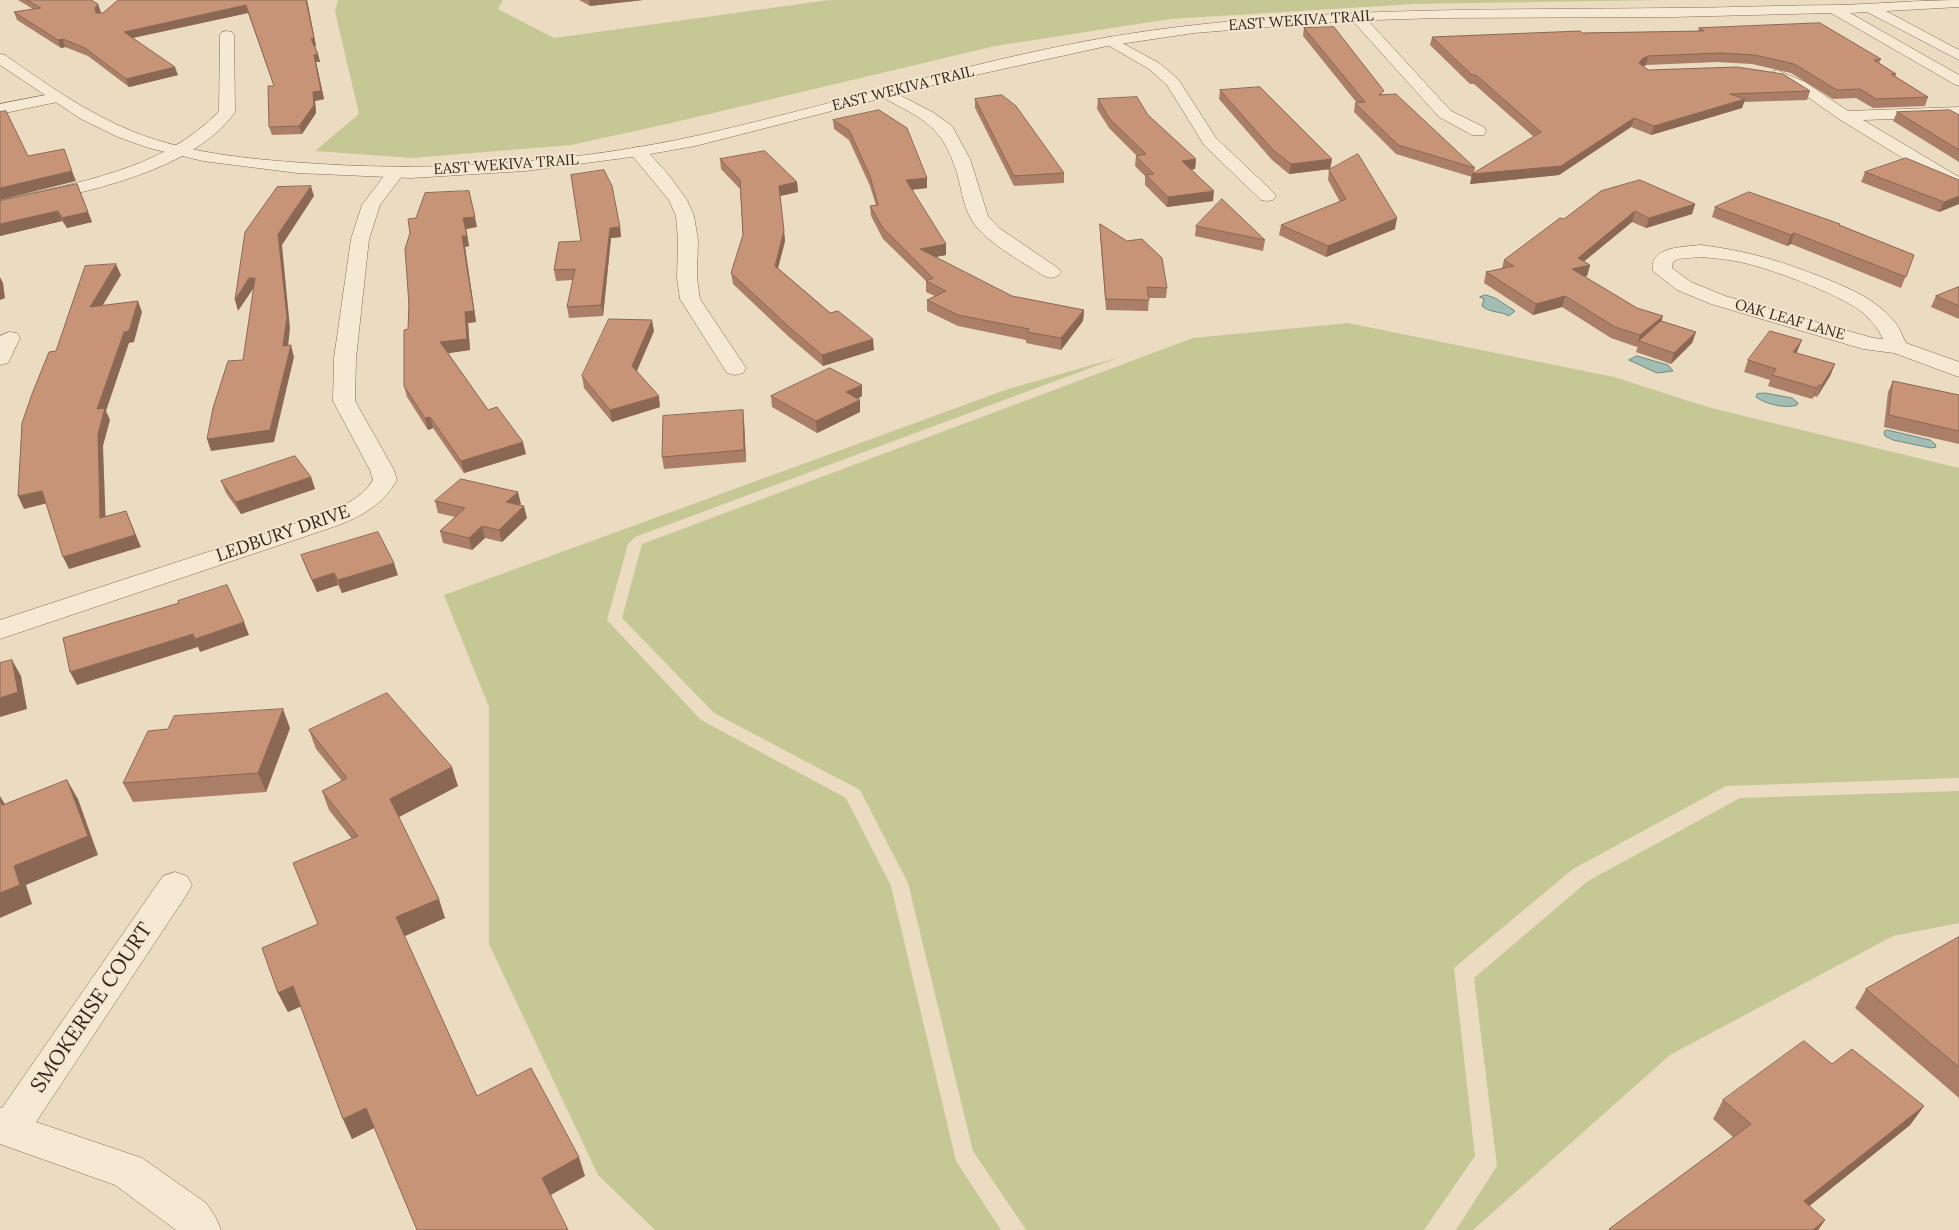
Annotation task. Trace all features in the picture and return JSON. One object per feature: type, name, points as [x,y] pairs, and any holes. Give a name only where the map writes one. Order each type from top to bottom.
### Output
[{"type":"street","points":[[1817,0],[1959,80]]},
{"type":"street","points":[[1856,0],[1959,56]]},
{"type":"street","name":"EAST WEKIVA TRAIL","points":[[0,58],[56,98],[114,130],[145,142],[179,150],[290,167],[396,172],[517,167],[638,152],[704,139],[1004,64],[1111,41],[1244,24],[1356,16],[1832,8],[1959,3]]},
{"type":"street","points":[[1356,16],[1445,114],[1478,130]]},
{"type":"street","points":[[0,205],[100,182],[128,173],[179,150],[210,131],[227,112],[227,35]]},
{"type":"street","points":[[1111,41],[1154,66],[1173,82],[1210,141],[1267,196]]},
{"type":"street","points":[[1761,71],[1786,78],[1800,85],[1845,116],[1959,185]]},
{"type":"street","points":[[888,94],[928,116],[946,130],[961,159],[979,217],[992,232],[1050,272]]},
{"type":"street","points":[[0,109],[56,98]]},
{"type":"street","points":[[1845,116],[1959,112]]},
{"type":"street","points":[[638,152],[662,178],[678,200],[685,216],[688,240],[687,278],[690,299],[735,368]]},
{"type":"street","name":"LEDBURY DRIVE","points":[[0,630],[330,520],[360,507],[379,492],[385,480],[382,470],[344,401],[345,358],[360,239],[371,205],[396,172]]},
{"type":"street","name":"OAK LEAF LANE","points":[[1898,347],[1879,315],[1845,294],[1757,260],[1717,251],[1690,252],[1673,254],[1665,259],[1662,266],[1663,271],[1690,289],[1718,300],[1871,344],[1898,347],[1959,370]]},
{"type":"street","points":[[0,358],[9,338]]},
{"type":"street","name":"SMOKERISE COURT","points":[[3,1129],[175,885]]},
{"type":"street","points":[[3,1129],[128,1171],[191,1217],[200,1230]]},
{"type":"green space","points":[[338,0],[503,0],[498,9],[554,38],[829,0],[1661,0],[1414,4],[1170,19],[995,46],[571,145],[412,158],[315,151],[359,114],[335,11]]},
{"type":"green space","points":[[1348,323],[1614,377],[1711,408],[1959,468],[1959,778],[1726,786],[1573,869],[1454,968],[1475,1156],[1424,1230],[1026,1230],[973,1151],[908,883],[860,790],[714,713],[622,618],[642,544],[1193,338]]},
{"type":"green space","points":[[1120,357],[635,537],[628,544],[607,620],[701,720],[846,798],[891,886],[956,1161],[1001,1230],[655,1230],[598,1175],[489,944],[489,707],[444,595],[1008,389]]},
{"type":"green space","points":[[1959,791],[1959,923],[1893,936],[1670,1055],[1473,1230],[1456,1230],[1497,1166],[1474,978],[1588,881],[1740,798]]},
{"type":"water","points":[[1486,295],[1495,298],[1515,311],[1509,316],[1485,308],[1482,306],[1484,299],[1480,297]]},
{"type":"water","points":[[1637,356],[1668,365],[1673,371],[1657,373],[1629,360]]},
{"type":"water","points":[[1765,393],[1792,398],[1798,403],[1792,406],[1782,406],[1765,402],[1756,397],[1757,394]]},
{"type":"water","points":[[1887,430],[1930,440],[1936,447],[1931,448],[1893,440],[1885,436],[1884,432]]},
{"type":"building","points":[[27,0],[91,0],[98,4],[95,8],[96,13],[103,13],[118,0],[306,0],[314,38],[311,39],[318,54],[314,55],[321,91],[313,92],[314,105],[299,126],[269,127],[268,86],[274,86],[246,5],[124,32],[175,67],[126,79],[85,48],[63,39],[58,40],[14,12],[40,8]]},
{"type":"building","points":[[1820,23],[1881,59],[1874,60],[1896,74],[1891,74],[1928,97],[1876,99],[1860,89],[1837,90],[1794,64],[1755,55],[1720,53],[1648,56],[1639,63],[1648,70],[1737,67],[1783,74],[1810,91],[1730,94],[1745,99],[1654,126],[1634,118],[1561,166],[1472,174],[1541,132],[1476,75],[1472,75],[1432,37],[1580,31],[1582,33],[1704,31],[1699,28]]},
{"type":"building","points":[[1334,27],[1384,91],[1379,95],[1396,94],[1475,168],[1398,145],[1355,103],[1365,102],[1304,28]]},
{"type":"building","points":[[1260,87],[1332,159],[1291,164],[1273,150],[1220,90]]},
{"type":"building","points":[[1002,95],[1016,106],[1064,173],[1014,176],[975,99]]},
{"type":"building","points":[[1137,97],[1148,115],[1196,159],[1182,161],[1214,191],[1168,197],[1146,175],[1154,174],[1136,156],[1146,154],[1109,118],[1098,99]]},
{"type":"building","points":[[879,110],[907,128],[927,178],[906,180],[946,244],[920,249],[1012,296],[1084,310],[1061,338],[1027,332],[1029,329],[958,315],[927,300],[946,291],[926,281],[933,278],[883,228],[870,206],[878,205],[870,176],[849,130],[833,120]]},
{"type":"building","points":[[1950,110],[1959,115],[1959,150],[1897,112]]},
{"type":"building","points":[[6,111],[28,156],[64,149],[72,171],[0,188],[0,112]]},
{"type":"building","points":[[765,151],[797,182],[779,186],[784,231],[775,266],[830,313],[838,311],[873,339],[822,355],[731,273],[743,235],[740,180],[720,159]]},
{"type":"building","points":[[1358,154],[1397,218],[1328,246],[1281,225],[1346,199],[1329,170]]},
{"type":"building","points":[[1906,158],[1959,180],[1959,196],[1944,202],[1865,172]]},
{"type":"building","points":[[604,170],[612,186],[620,227],[610,228],[601,305],[567,307],[575,269],[554,270],[559,242],[581,241],[571,175]]},
{"type":"building","points":[[1640,180],[1695,204],[1649,218],[1635,211],[1578,258],[1590,265],[1572,269],[1637,308],[1663,316],[1640,335],[1615,327],[1565,296],[1536,304],[1486,272],[1514,266],[1504,260],[1560,218],[1564,219],[1601,191]]},
{"type":"building","points":[[77,184],[88,212],[62,218],[58,211],[0,224],[0,201]]},
{"type":"building","points":[[311,186],[278,234],[287,317],[283,346],[291,345],[270,430],[207,439],[213,408],[228,361],[243,360],[255,278],[249,278],[235,300],[245,232],[277,187]]},
{"type":"building","points":[[469,191],[475,217],[463,218],[467,236],[462,236],[474,311],[465,312],[467,339],[440,342],[488,410],[497,407],[523,442],[461,461],[430,417],[425,418],[404,386],[404,330],[408,329],[409,305],[405,249],[410,233],[408,219],[416,218],[425,193]]},
{"type":"building","points":[[1749,192],[1840,224],[1914,255],[1906,277],[1794,233],[1791,235],[1715,207]]},
{"type":"building","points":[[1222,199],[1265,240],[1196,226]]},
{"type":"building","points":[[1100,224],[1127,241],[1142,239],[1162,258],[1167,288],[1147,287],[1149,300],[1106,299]]},
{"type":"building","points":[[116,264],[90,307],[138,301],[129,331],[124,332],[97,409],[105,408],[98,434],[100,518],[126,511],[135,535],[63,557],[42,491],[18,496],[22,423],[49,352],[56,351],[85,266]]},
{"type":"building","points":[[1959,287],[1959,306],[1936,296]]},
{"type":"building","points":[[609,319],[652,320],[632,366],[659,396],[610,410],[582,376]]},
{"type":"building","points":[[1661,321],[1696,332],[1674,353],[1639,341]]},
{"type":"building","points":[[1770,331],[1802,340],[1793,352],[1835,364],[1822,385],[1819,385],[1817,388],[1772,375],[1776,369],[1748,360]]},
{"type":"building","points":[[830,368],[862,385],[846,392],[860,400],[816,421],[771,396]]},
{"type":"building","points":[[1893,381],[1959,395],[1959,431],[1889,415]]},
{"type":"building","points":[[743,410],[744,450],[662,457],[663,416]]},
{"type":"building","points":[[295,456],[311,477],[236,502],[221,481]]},
{"type":"building","points":[[461,479],[518,492],[506,502],[524,506],[499,530],[482,526],[469,538],[440,531],[465,508],[435,501]]},
{"type":"building","points":[[378,532],[394,563],[338,580],[334,573],[312,580],[301,555]]},
{"type":"building","points":[[227,585],[244,622],[195,639],[193,634],[70,672],[63,638],[179,603],[178,601]]},
{"type":"building","points":[[12,660],[18,692],[0,698],[0,663]]},
{"type":"building","points":[[387,693],[452,767],[390,799],[439,899],[396,917],[477,1096],[531,1068],[579,1157],[542,1178],[568,1230],[417,1230],[366,1108],[343,1119],[293,986],[278,993],[262,948],[318,924],[293,863],[358,836],[322,791],[347,778],[309,730]]},
{"type":"building","points":[[283,709],[258,773],[123,783],[148,731],[168,729],[174,716]]},
{"type":"building","points":[[67,780],[88,836],[14,866],[20,885],[0,893],[0,799],[2,805]]},
{"type":"building","points":[[1959,937],[1959,1067],[1866,989]]},
{"type":"building","points":[[1804,1041],[1832,1064],[1852,1049],[1924,1106],[1804,1201],[1825,1220],[1813,1230],[1609,1229],[1751,1124],[1723,1100]]}]
